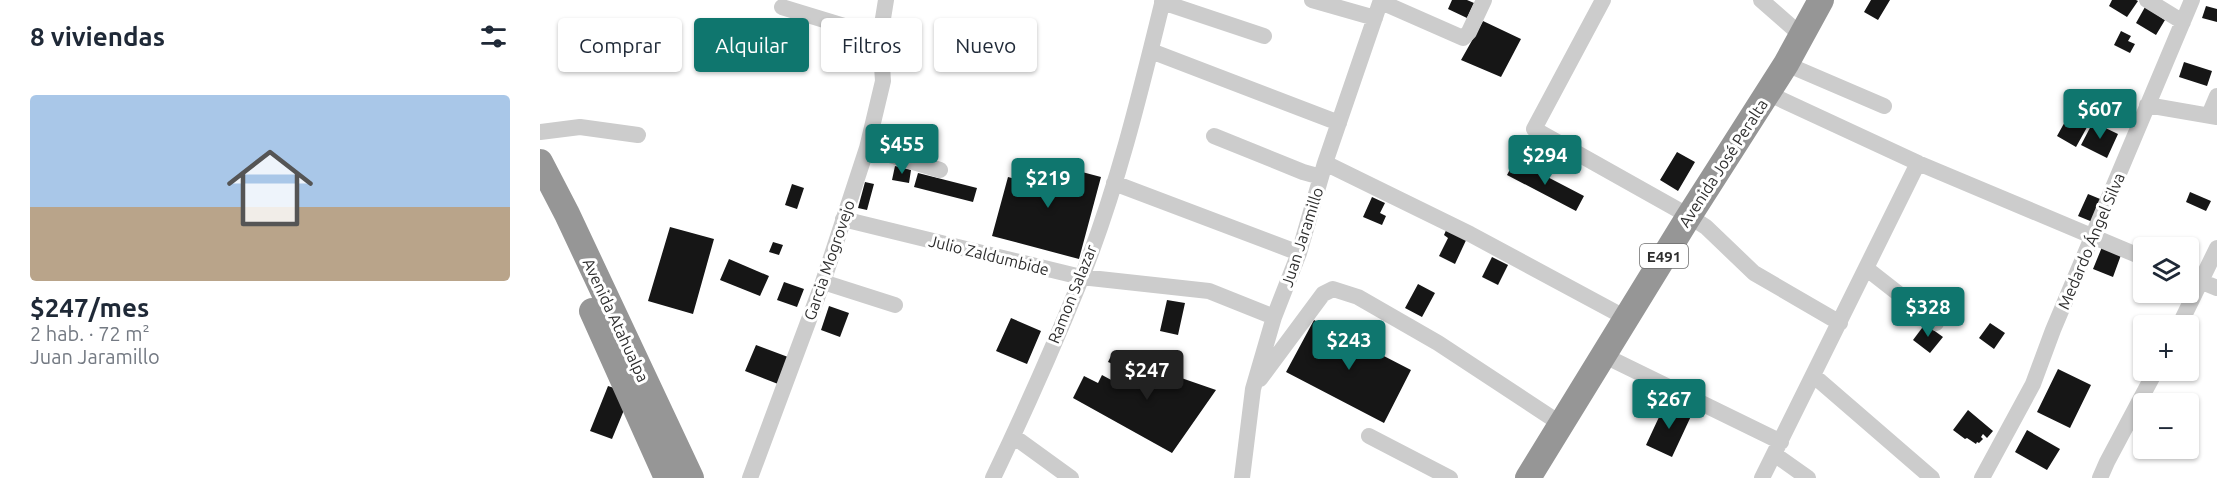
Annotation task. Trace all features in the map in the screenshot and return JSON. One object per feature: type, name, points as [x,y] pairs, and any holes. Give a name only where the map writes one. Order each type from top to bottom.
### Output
[{"type":"highway","name":"Avenida José Peralta","points":[[1528,478],[1689,216],[1786,64],[1821,0]]},
{"type":"highway","name":"Avenida Atahualpa","points":[[540,162],[567,214],[691,478]]},
{"type":"highway","name":"Avenida Atahualpa","points":[[540,193],[667,478]]},
{"type":"street","name":"Garcia Mogrovejo","points":[[883,18],[886,0]]},
{"type":"street","points":[[1312,0],[1375,18]]},
{"type":"street","points":[[1381,1],[1463,38],[1484,0]]},
{"type":"street","points":[[1603,0],[1534,129],[1689,216],[1706,227],[1754,273],[1840,323]]},
{"type":"street","points":[[1761,0],[1802,36]]},
{"type":"street","points":[[2147,0],[2183,22]]},
{"type":"street","name":"Medardo Ángel Silva","points":[[1982,478],[2033,384],[2053,330],[2192,0]]},
{"type":"street","points":[[1163,1],[1264,36]]},
{"type":"street","name":"Ramon Salazar","points":[[993,478],[1081,277],[1114,183],[1163,1]]},
{"type":"street","name":"Juan Jaramillo","points":[[1242,478],[1253,389],[1274,317],[1299,253],[1323,170],[1381,1]]},
{"type":"street","points":[[782,7],[821,19]]},
{"type":"street","points":[[1151,51],[1339,123]]},
{"type":"street","points":[[1786,64],[1884,106]]},
{"type":"street","name":"Garcia Mogrovejo","points":[[750,478],[823,282],[867,148],[883,81],[882,72]]},
{"type":"street","points":[[1767,93],[1917,163],[2133,253]]},
{"type":"street","points":[[2147,105],[2213,116],[2217,96]]},
{"type":"street","points":[[540,132],[580,127],[638,135]]},
{"type":"street","points":[[1214,136],[1303,172],[1323,170],[1470,234],[1626,318]]},
{"type":"street","points":[[867,148],[940,170]]},
{"type":"street","points":[[1762,478],[1917,163]]},
{"type":"street","points":[[1114,183],[1299,253]]},
{"type":"street","name":"Julio Zaldumbide","points":[[843,219],[1081,277],[1209,291],[1274,317]]},
{"type":"street","points":[[2185,315],[2217,248]]},
{"type":"street","points":[[1867,268],[1936,323]]},
{"type":"street","points":[[823,282],[895,305]]},
{"type":"street","points":[[1253,389],[1323,294],[1333,289],[1358,297],[1438,343],[1561,424]]},
{"type":"street","points":[[1604,355],[1778,448],[1808,478]]},
{"type":"street","points":[[1814,376],[1932,478]]},
{"type":"street","points":[[2100,478],[2150,381]]},
{"type":"street","points":[[1013,436],[1071,478]]},
{"type":"street","points":[[1369,436],[1450,478]]},
{"type":"building","points":[[1452,0],[1467,0],[1474,3],[1467,18],[1448,9]]},
{"type":"building","points":[[1871,0],[1890,0],[1878,20],[1864,12]]},
{"type":"building","points":[[2112,0],[2138,1],[2127,17],[2109,6]]},
{"type":"building","points":[[2206,6],[2217,9],[2217,22],[2202,18]]},
{"type":"building","points":[[2145,7],[2165,20],[2156,35],[2136,23]]},
{"type":"building","points":[[1483,21],[1521,39],[1501,77],[1461,60]]},
{"type":"building","points":[[2121,31],[2131,36],[2128,41],[2135,44],[2130,53],[2114,45]]},
{"type":"building","points":[[2184,62],[2212,71],[2207,86],[2179,77]]},
{"type":"building","points":[[2072,109],[2091,120],[2076,147],[2057,136]]},
{"type":"building","points":[[2093,122],[2118,134],[2107,158],[2081,145]]},
{"type":"building","points":[[1677,152],[1695,162],[1678,191],[1660,180]]},
{"type":"building","points":[[1033,159],[1101,177],[1079,259],[992,236],[1008,177],[1027,182]]},
{"type":"building","points":[[1515,160],[1584,196],[1576,211],[1507,175]]},
{"type":"building","points":[[895,166],[911,170],[909,183],[892,180]]},
{"type":"building","points":[[918,173],[977,188],[973,202],[914,187]]},
{"type":"building","points":[[865,182],[874,184],[867,210],[858,208]]},
{"type":"building","points":[[792,184],[804,188],[797,209],[785,205]]},
{"type":"building","points":[[2190,192],[2211,201],[2206,211],[2186,202]]},
{"type":"building","points":[[2088,194],[2105,201],[2095,223],[2078,216]]},
{"type":"building","points":[[1372,197],[1385,203],[1380,213],[1386,216],[1382,225],[1363,217]]},
{"type":"building","points":[[670,227],[714,239],[693,314],[648,301]]},
{"type":"building","points":[[1447,228],[1468,236],[1455,264],[1439,256],[1448,238],[1444,235]]},
{"type":"building","points":[[773,242],[783,245],[779,255],[769,252]]},
{"type":"building","points":[[2102,247],[2121,255],[2113,277],[2093,269]]},
{"type":"building","points":[[1492,257],[1508,265],[1498,285],[1482,277]]},
{"type":"building","points":[[729,259],[769,276],[760,296],[720,280]]},
{"type":"building","points":[[784,282],[804,289],[797,307],[777,300]]},
{"type":"building","points":[[1418,284],[1435,293],[1422,317],[1405,308]]},
{"type":"building","points":[[1167,300],[1185,303],[1178,335],[1160,331]]},
{"type":"building","points":[[829,306],[849,313],[840,337],[821,330]]},
{"type":"building","points":[[1011,318],[1041,331],[1027,364],[996,351]]},
{"type":"building","points":[[1314,320],[1411,370],[1384,423],[1286,372]]},
{"type":"building","points":[[1990,323],[2005,333],[1994,349],[1979,338]]},
{"type":"building","points":[[1925,324],[1943,337],[1930,353],[1913,340]]},
{"type":"building","points":[[756,345],[788,357],[778,384],[745,371]]},
{"type":"building","points":[[1112,354],[1216,390],[1172,453],[1073,398],[1084,376],[1098,383],[1102,375],[1115,382],[1122,368],[1108,362]]},
{"type":"building","points":[[2058,369],[2091,385],[2070,428],[2037,412]]},
{"type":"building","points":[[608,386],[614,388],[624,410],[612,439],[590,431]]},
{"type":"building","points":[[1666,402],[1692,414],[1672,457],[1646,445]]},
{"type":"building","points":[[1968,410],[1993,431],[1987,438],[1983,434],[1981,437],[1983,439],[1976,444],[1953,430]]},
{"type":"building","points":[[2027,430],[2060,449],[2047,470],[2015,452]]}]
